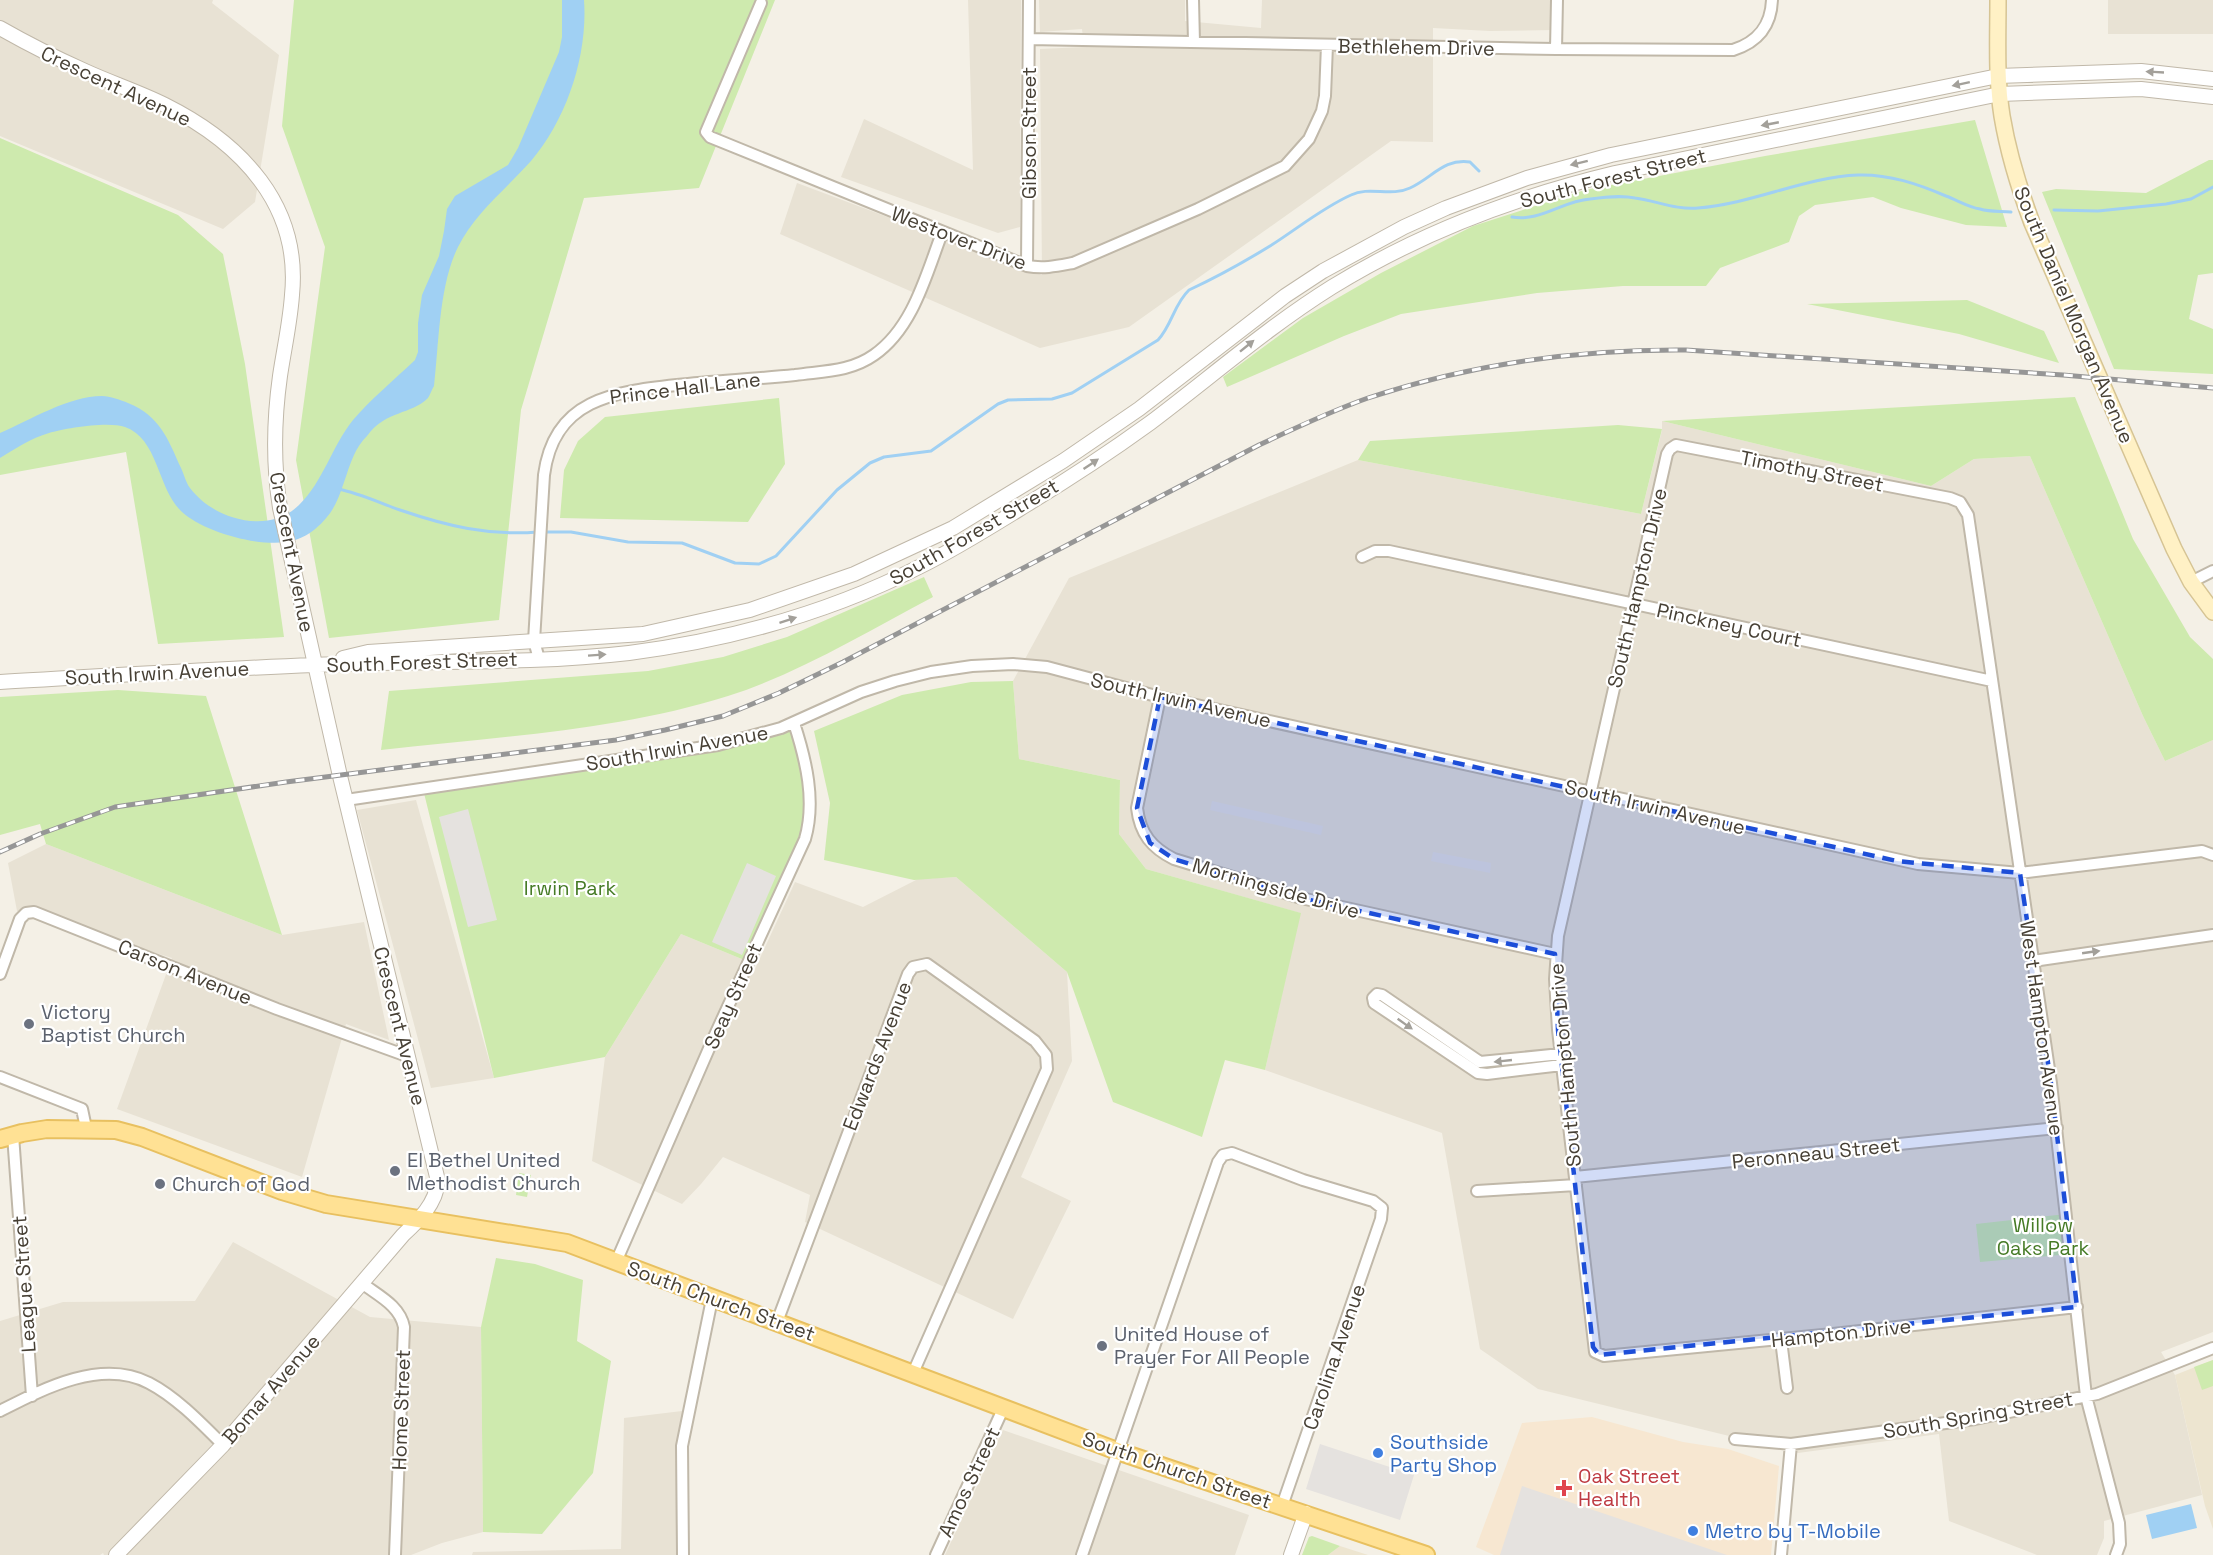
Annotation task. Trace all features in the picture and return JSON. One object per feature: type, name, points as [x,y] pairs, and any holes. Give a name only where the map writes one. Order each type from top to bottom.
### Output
[{"type":"main road","name":"South Daniel Morgan Avenue","points":[[1998,0],[1998,76],[2002,115],[2032,223],[2174,549],[2191,582],[2213,612]]},
{"type":"main road","name":"South Church Street","points":[[6,1137],[47,1129],[116,1130],[142,1137],[282,1191],[326,1204],[567,1243],[1117,1451],[1426,1555]]},
{"type":"street","name":"Gibson Street","points":[[1028,266],[1029,0]]},
{"type":"street","points":[[1193,0],[1194,42]]},
{"type":"street","points":[[1556,49],[1557,0]]},
{"type":"street","name":"Bethlehem Drive","points":[[1029,39],[1733,50],[1755,40],[1763,31],[1769,21],[1772,0]]},
{"type":"street","name":"Westover Drive","points":[[762,3],[706,132],[710,137],[942,233],[1028,266],[1045,268],[1073,263],[1198,209],[1285,166],[1309,139],[1322,111],[1325,96],[1326,45]]},
{"type":"street","name":"Crescent Avenue","points":[[0,28],[57,58],[143,95],[189,118],[229,146],[260,179],[272,198],[289,239],[294,274],[287,340],[276,408],[276,487],[291,564],[346,800],[438,1180],[437,1193],[422,1218]]},
{"type":"street","name":"South Forest Street","points":[[315,665],[368,652],[643,634],[697,623],[802,593],[904,552],[991,506],[1081,449],[1161,392],[1268,308],[1323,271],[1404,227],[1486,192],[1527,178],[1611,155],[1998,76],[2141,71],[2213,78]]},
{"type":"street","name":"South Forest Street","points":[[315,665],[539,659],[624,653],[726,637],[825,608],[921,567],[966,542],[1113,449],[1178,402],[1254,341],[1333,286],[1412,243],[1492,209],[1563,186],[1615,173],[2000,94],[2141,89],[2213,98]]},
{"type":"street","name":"Prince Hall Lane","points":[[539,659],[534,641],[544,475],[550,449],[563,426],[583,407],[601,398],[621,393],[705,382],[836,371],[863,362],[886,345],[904,322],[917,297],[942,233]]},
{"type":"street","name":"Timothy Street","points":[[1667,454],[1670,448],[1682,445],[1960,502]]},
{"type":"street","name":"South Hampton Drive","points":[[1604,1356],[1595,1352],[1593,1347],[1556,1004],[1555,954],[1667,454]]},
{"type":"street","name":"West Hampton Avenue","points":[[1960,502],[1968,515],[2057,1128],[2086,1396],[2119,1523],[2120,1544],[2116,1555]]},
{"type":"street","name":"Pinckney Court","points":[[1362,557],[1375,551],[1389,551],[1992,681]]},
{"type":"street","points":[[2191,582],[2213,572]]},
{"type":"street","name":"South Irwin Avenue","points":[[346,800],[686,751],[753,737],[794,723],[861,692],[895,681],[931,672],[972,666],[1013,664],[1047,667],[1160,697],[1897,861],[1939,867],[2020,873],[2202,851],[2213,855]]},
{"type":"street","name":"South Irwin Avenue","points":[[0,682],[315,665]]},
{"type":"street","name":"Morningside Drive","points":[[1160,697],[1137,808],[1138,821],[1143,833],[1160,852],[1174,859],[1300,898],[1555,954]]},
{"type":"street","name":"Seay Street","points":[[616,1262],[714,1037],[805,839],[809,820],[809,788],[801,744],[794,723]]},
{"type":"street","name":"Carson Avenue","points":[[0,974],[20,919],[26,913],[34,912],[277,1009],[407,1056]]},
{"type":"street","points":[[2033,961],[2213,935]]},
{"type":"street","name":"Edwards Avenue","points":[[777,1322],[908,974],[913,967],[927,964],[1039,1045],[1046,1055],[1047,1069],[913,1373]]},
{"type":"street","points":[[1479,1068],[1382,995],[1377,994],[1374,998],[1374,1003],[1479,1068],[1562,1060]]},
{"type":"street","points":[[0,1077],[82,1109],[86,1128]]},
{"type":"street","name":"Peronneau Street","points":[[1477,1191],[2057,1128]]},
{"type":"street","name":"League Street","points":[[6,1137],[32,1396]]},
{"type":"street","name":"Carolina Avenue","points":[[1117,1451],[1218,1162],[1223,1155],[1232,1153],[1303,1180],[1373,1201],[1382,1208],[1381,1219],[1282,1506]]},
{"type":"street","name":"Bomar Avenue","points":[[116,1555],[223,1445],[403,1235],[422,1218]]},
{"type":"street","name":"Home Street","points":[[363,1284],[393,1306],[404,1327],[395,1555]]},
{"type":"street","points":[[683,1555],[682,1446],[712,1299]]},
{"type":"street","name":"Hampton Drive","points":[[1604,1356],[1781,1340],[2077,1307]]},
{"type":"street","points":[[1781,1340],[1786,1388]]},
{"type":"street","name":"South Spring Street","points":[[1735,1439],[1791,1444],[1975,1419],[2086,1396],[2213,1348]]},
{"type":"street","points":[[0,1411],[73,1380],[95,1375],[120,1374],[135,1377],[161,1390],[223,1445]]},
{"type":"street","name":"Amos Street","points":[[936,1555],[1003,1409]]},
{"type":"street","points":[[1781,1555],[1791,1444]]},
{"type":"street","points":[[1082,1555],[1117,1451]]},
{"type":"street","points":[[1291,1555],[1306,1513]]},
{"type":"highlighted area","points":[[1160,697],[1897,861],[2020,873],[2051,1083],[2077,1307],[1599,1355],[1593,1347],[1558,1030],[1555,954],[1301,898],[1174,859],[1150,843],[1137,808]]},
{"type":"shaded area","points":[[0,0],[213,0],[212,3],[279,55],[255,202],[223,229],[0,136]]},
{"type":"shaded area","points":[[968,0],[1021,0],[1020,227],[998,233],[841,177],[864,119],[973,170]]},
{"type":"shaded area","points":[[1039,0],[1185,0],[1185,21],[1261,28],[1262,0],[1554,0],[1553,30],[1490,31],[1433,28],[1433,142],[1391,141],[1129,327],[1040,348],[780,234],[797,183],[1042,275],[1040,49],[1084,47],[1082,29],[1040,32]]},
{"type":"shaded area","points":[[2108,0],[2213,0],[2213,34],[2108,34]]},
{"type":"shaded area","points":[[1662,421],[1931,486],[1974,459],[2030,456],[2143,716],[2165,761],[2213,740],[2213,1332],[2161,1352],[2175,1375],[2202,1495],[2104,1521],[2104,1538],[2097,1555],[2037,1555],[1949,1521],[1939,1434],[1798,1453],[1538,1389],[1480,1349],[1442,1133],[1265,1070],[1300,913],[1146,869],[1119,834],[1120,780],[1019,759],[1013,681],[1069,578],[1358,460],[1641,514],[1662,430]]},
{"type":"shaded area","points":[[416,800],[494,1078],[431,1088],[357,810]]},
{"type":"shaded area","points":[[1212,801],[1323,826],[1321,835],[1210,810]]},
{"type":"shaded area","points":[[468,809],[497,920],[468,927],[439,817]]},
{"type":"shaded area","points":[[46,844],[282,935],[364,922],[389,1040],[346,1024],[302,1177],[117,1109],[172,958],[17,911],[8,863]]},
{"type":"shaded area","points":[[1433,852],[1491,863],[1490,873],[1431,861]]},
{"type":"shaded area","points":[[747,863],[776,876],[742,955],[712,942]]},
{"type":"shaded area","points":[[956,877],[1067,972],[1072,1061],[1021,1177],[1071,1201],[1013,1319],[805,1222],[810,1195],[723,1157],[682,1204],[592,1161],[605,1057],[681,934],[749,962],[755,969],[795,882],[863,907],[918,879]]},
{"type":"shaded area","points":[[233,1242],[370,1317],[481,1327],[483,1532],[442,1543],[411,1555],[104,1555],[103,1553],[100,1555],[0,1555],[0,1321],[63,1302],[195,1301]]},
{"type":"shaded area","points":[[2213,1360],[2213,1529],[2205,1506],[2175,1375]]},
{"type":"shaded area","points":[[682,1411],[677,1555],[472,1555],[473,1552],[621,1549],[624,1418]]},
{"type":"shaded area","points":[[1592,1417],[1683,1442],[1728,1449],[1779,1466],[1771,1555],[1494,1555],[1476,1547],[1522,1423]]},
{"type":"shaded area","points":[[1003,1430],[1249,1515],[1235,1555],[945,1555]]},
{"type":"shaded area","points":[[1320,1444],[1414,1475],[1400,1520],[1306,1489]]},
{"type":"shaded area","points":[[1522,1486],[1727,1555],[1500,1555]]},
{"type":"shaded area","points":[[1340,1546],[1368,1555],[1328,1555]]},
{"type":"green space","points":[[294,0],[775,0],[699,188],[584,198],[521,410],[499,620],[329,638],[296,460],[325,247],[282,126]]},
{"type":"green space","points":[[1975,120],[2007,227],[1966,225],[1901,208],[1873,197],[1815,205],[1799,216],[1789,242],[1720,268],[1706,286],[1623,286],[1537,293],[1401,314],[1227,387],[1223,377],[1303,318],[1381,273],[1473,226],[1585,190]]},
{"type":"green space","points":[[0,138],[178,215],[223,254],[245,364],[284,637],[158,644],[126,452],[0,475]]},
{"type":"green space","points":[[2213,160],[2213,273],[2198,275],[2189,319],[2213,329],[2213,374],[2114,369],[2042,192],[2056,189],[2146,193]]},
{"type":"green space","points":[[1967,300],[2044,331],[2059,363],[1959,334],[1807,304]]},
{"type":"green space","points":[[2075,397],[2133,539],[2190,637],[2213,659],[2213,740],[2165,761],[2143,716],[2030,456],[1974,459],[1931,486],[1662,421]]},
{"type":"green space","points":[[779,398],[785,464],[748,522],[560,518],[564,470],[578,441],[605,417]]},
{"type":"green space","points":[[1618,425],[1662,429],[1641,514],[1358,460],[1370,441]]},
{"type":"green space","points":[[924,577],[933,597],[807,664],[728,696],[686,708],[599,725],[381,750],[389,691],[648,671],[723,657],[787,637]]},
{"type":"green space","points":[[1013,681],[1019,759],[1120,780],[1119,834],[1146,869],[1301,913],[1265,1070],[1225,1060],[1202,1137],[1113,1102],[1067,972],[956,877],[914,880],[824,860],[830,803],[814,731],[902,695],[971,682]]},
{"type":"green space","points":[[118,690],[206,696],[282,935],[46,844],[40,824],[0,835],[0,697]]},
{"type":"green space","name":"Irwin Park","points":[[794,723],[809,820],[749,962],[681,934],[605,1057],[494,1078],[423,789],[675,752]]},
{"type":"green space","points":[[519,1173],[531,1175],[527,1197],[516,1195]]},
{"type":"green space","name":"Willow Oaks Park","points":[[2066,1214],[2071,1254],[1980,1262],[1976,1224]]},
{"type":"green space","points":[[496,1258],[535,1264],[583,1280],[577,1341],[611,1361],[593,1473],[542,1534],[483,1532],[481,1327]]},
{"type":"green space","points":[[2213,1360],[2213,1386],[2202,1390],[2194,1367]]},
{"type":"green space","points":[[1309,1537],[1340,1546],[1328,1555],[1302,1555]]},
{"type":"water","points":[[562,0],[584,0],[582,42],[572,85],[565,106],[544,144],[531,161],[482,212],[458,247],[443,296],[434,386],[428,398],[382,421],[363,440],[354,455],[332,511],[314,530],[298,539],[271,543],[238,538],[192,520],[182,512],[167,491],[145,442],[136,433],[118,425],[87,426],[49,433],[0,458],[0,433],[63,404],[102,396],[139,408],[155,422],[167,438],[189,486],[200,499],[213,508],[242,520],[258,521],[273,520],[299,505],[315,486],[353,420],[415,360],[418,352],[418,323],[422,295],[439,256],[447,209],[455,196],[508,165],[518,148],[559,52],[562,37]]},
{"type":"water","points":[[2191,1504],[2197,1528],[2152,1539],[2146,1515]]},
{"type":"waterway","points":[[544,532],[571,532],[628,542],[682,543],[735,563],[759,564],[776,556],[837,490],[870,463],[884,457],[931,451],[998,404],[1008,400],[1052,399],[1072,393],[1158,340],[1189,290],[1260,252],[1340,200],[1358,192],[1403,191],[1453,163],[1470,162],[1479,171]]},
{"type":"waterway","points":[[1512,217],[1532,217],[1570,203],[1613,197],[1630,197],[1682,208],[1718,206],[1818,180],[1858,175],[1881,176],[1903,181],[1976,208],[2011,212]]},
{"type":"waterway","points":[[2054,210],[2098,211],[2166,204],[2191,199],[2213,187]]},
{"type":"waterway","points":[[338,489],[451,525],[485,531],[538,532]]},
{"type":"railway","points":[[0,852],[40,834],[115,807],[286,782],[616,740],[723,716],[779,693],[843,662],[1259,445],[1340,408],[1446,376],[1565,356],[1645,350],[1686,350],[2063,375],[2213,388]]},
{"type":"place","name":"Victory Baptist Church","points":[[29,1024]]},
{"type":"place","name":"El Bethel United Methodist Church","points":[[395,1171]]},
{"type":"place","name":"Church of God","points":[[160,1184]]},
{"type":"place","name":"United House of Prayer For All People","points":[[1102,1346]]},
{"type":"place","name":"Southside Party Shop","points":[[1378,1453]]},
{"type":"place","name":"Oak Street Health","points":[[1564,1488]]},
{"type":"place","name":"Metro by T-Mobile","points":[[1693,1531]]}]
